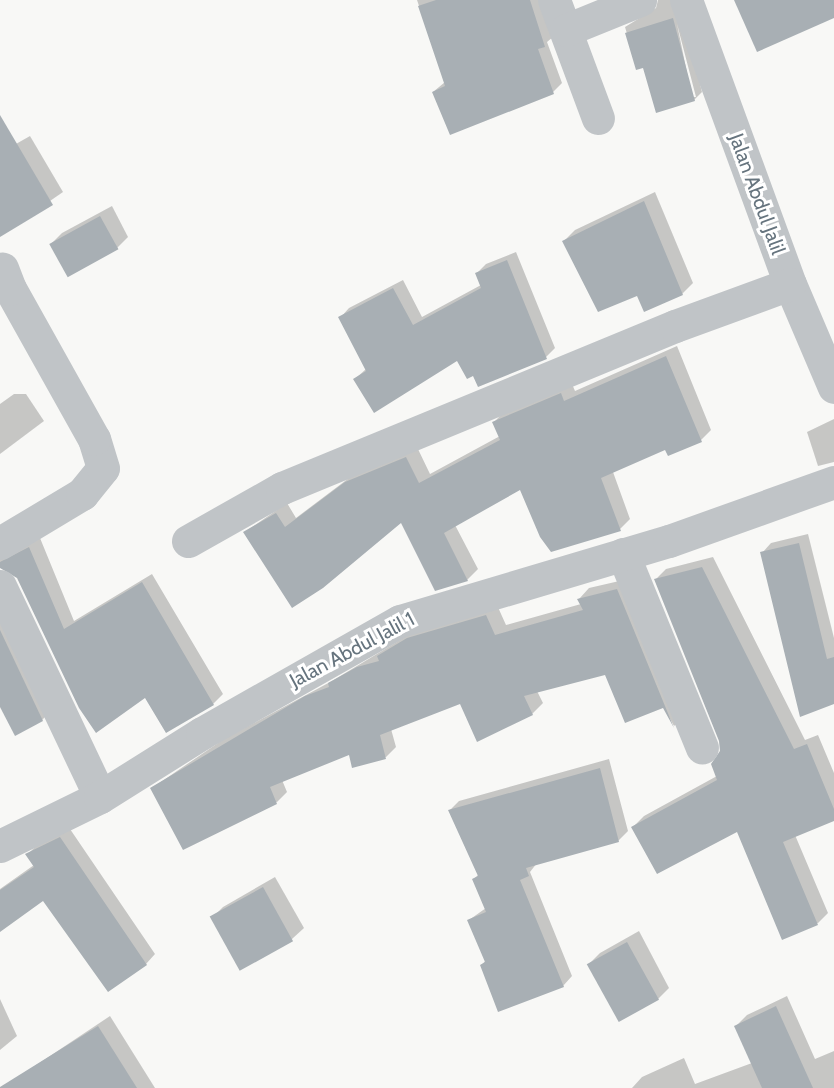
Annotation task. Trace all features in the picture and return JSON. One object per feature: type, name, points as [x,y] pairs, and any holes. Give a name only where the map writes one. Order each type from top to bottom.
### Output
[{"type":"street","points":[[554,0],[598,118]]},
{"type":"street","points":[[566,30],[640,0]]},
{"type":"street","name":"Jalan Abdul Jalil","points":[[686,0],[790,284],[834,387]]},
{"type":"street","points":[[0,543],[82,494],[103,468],[93,439],[10,289],[2,268]]},
{"type":"street","points":[[188,541],[282,488],[675,326],[790,284]]},
{"type":"street","name":"Jalan Abdul Jalil 1","points":[[0,846],[100,797],[202,733],[400,621],[623,554],[834,482]]},
{"type":"street","points":[[623,554],[702,748]]},
{"type":"street","points":[[0,586],[100,797]]},
{"type":"building","points":[[436,0],[530,0],[545,47],[538,49],[554,94],[450,135],[432,92],[445,86],[418,6]]},
{"type":"building","points":[[734,0],[834,0],[834,18],[757,52]]},
{"type":"building","points":[[673,18],[695,101],[656,113],[643,68],[636,70],[625,33]]},
{"type":"building","points":[[0,115],[53,205],[0,237]]},
{"type":"building","points":[[644,201],[683,295],[644,312],[637,296],[598,312],[562,241]]},
{"type":"building","points":[[100,216],[118,249],[68,277],[49,244]]},
{"type":"building","points":[[507,260],[547,359],[478,387],[473,376],[467,379],[457,361],[374,413],[353,379],[366,371],[338,317],[393,288],[413,325],[481,288],[475,273]]},
{"type":"building","points":[[666,356],[702,442],[668,456],[665,450],[601,478],[621,531],[551,552],[540,537],[520,490],[444,533],[468,581],[435,591],[401,523],[323,588],[292,608],[243,532],[276,513],[285,527],[345,482],[406,457],[419,483],[500,440],[492,422],[561,393],[564,401]]},
{"type":"building","points":[[799,543],[827,659],[834,657],[834,704],[800,717],[760,552]]},
{"type":"building","points":[[29,547],[64,629],[142,582],[214,705],[166,733],[145,698],[96,733],[79,708],[17,578],[0,568],[0,562]]},
{"type":"building","points":[[702,567],[794,749],[807,744],[834,809],[834,821],[783,842],[818,925],[782,940],[737,832],[657,874],[631,827],[717,780],[711,764],[720,751],[719,741],[654,579]]},
{"type":"building","points":[[617,589],[674,728],[663,708],[625,723],[605,675],[524,696],[533,715],[477,742],[460,704],[380,735],[386,759],[352,768],[349,755],[270,787],[277,804],[183,850],[150,788],[305,696],[329,687],[328,683],[357,667],[379,661],[377,656],[407,638],[486,615],[495,635],[583,610],[577,599]]},
{"type":"building","points":[[0,630],[43,721],[15,736],[0,707]]},
{"type":"building","points":[[600,768],[619,842],[526,868],[529,876],[520,880],[564,987],[498,1012],[480,965],[485,962],[467,920],[486,912],[472,879],[478,876],[448,810]]},
{"type":"building","points":[[60,837],[147,965],[108,992],[43,901],[0,932],[0,890],[34,867],[25,854]]},
{"type":"building","points":[[263,887],[293,941],[240,971],[210,917]]},
{"type":"building","points":[[627,942],[659,1000],[619,1022],[587,964]]},
{"type":"building","points":[[776,1006],[813,1088],[762,1088],[734,1026]]},
{"type":"building","points":[[98,1026],[137,1088],[0,1088],[0,1087]]}]
